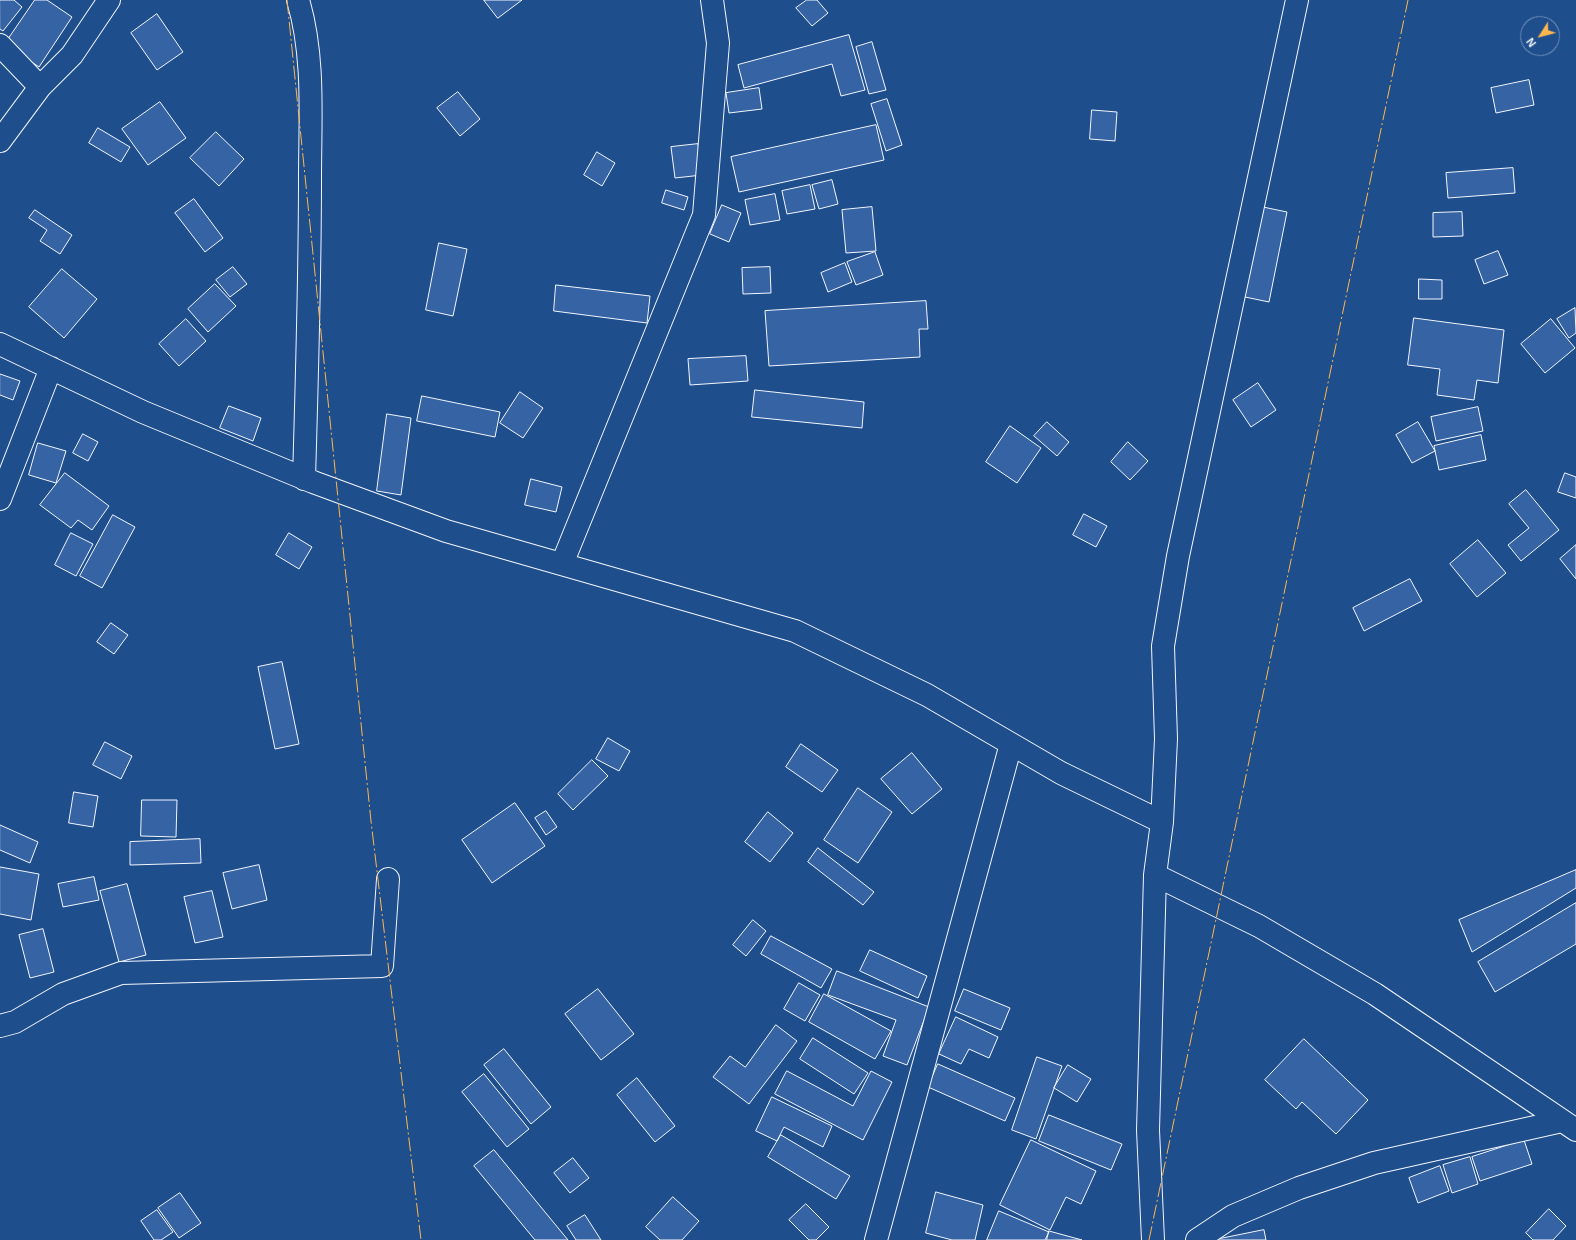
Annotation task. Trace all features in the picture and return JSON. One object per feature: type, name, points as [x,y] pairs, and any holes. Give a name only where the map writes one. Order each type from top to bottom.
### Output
[{"type":"street","points":[[0,141],[40,87],[72,55],[109,0]]},
{"type":"street","points":[[298,0],[305,24],[310,71],[310,265],[304,479]]},
{"type":"street","points":[[562,564],[704,215],[718,43],[712,0]]},
{"type":"street","points":[[1153,1240],[1148,1130],[1155,875],[1162,822],[1166,739],[1164,639],[1178,556],[1297,0]]},
{"type":"street","points":[[0,45],[40,87]]},
{"type":"street","points":[[0,344],[143,412],[304,479],[446,531],[795,631],[926,695],[1061,773],[1162,822]]},
{"type":"street","points":[[0,499],[51,368]]},
{"type":"street","points":[[876,1240],[1011,744]]},
{"type":"street","points":[[1155,875],[1259,926],[1375,994],[1569,1126]]},
{"type":"street","points":[[0,1026],[15,1022],[63,994],[121,973],[382,966],[388,879]]},
{"type":"street","points":[[1197,1240],[1232,1216],[1299,1188],[1374,1163],[1569,1126]]},
{"type":"building","points":[[0,0],[14,0],[22,7],[3,31],[0,29]]},
{"type":"building","points":[[35,0],[47,0],[72,17],[39,67],[5,44]]},
{"type":"building","points":[[484,0],[522,0],[498,18]]},
{"type":"building","points":[[807,0],[817,0],[828,13],[812,26],[796,8]]},
{"type":"building","points":[[157,14],[183,52],[157,70],[131,33]]},
{"type":"building","points":[[849,35],[865,90],[841,96],[832,64],[744,88],[738,65]]},
{"type":"building","points":[[872,42],[886,90],[869,94],[856,47]]},
{"type":"building","points":[[1529,80],[1534,105],[1496,113],[1491,88]]},
{"type":"building","points":[[759,88],[762,109],[729,113],[726,93]]},
{"type":"building","points":[[458,92],[480,119],[460,136],[437,108]]},
{"type":"building","points":[[887,99],[902,145],[886,151],[871,104]]},
{"type":"building","points":[[160,102],[186,138],[148,165],[122,129]]},
{"type":"building","points":[[1092,110],[1117,112],[1115,141],[1090,139]]},
{"type":"building","points":[[876,125],[884,160],[739,192],[731,157]]},
{"type":"building","points":[[98,128],[130,147],[121,162],[89,143]]},
{"type":"building","points":[[216,132],[244,159],[219,186],[190,158]]},
{"type":"building","points":[[698,144],[702,175],[675,178],[671,147]]},
{"type":"building","points":[[597,152],[615,163],[602,186],[584,175]]},
{"type":"building","points":[[1513,168],[1515,193],[1448,198],[1446,173]]},
{"type":"building","points":[[832,180],[838,204],[819,209],[812,185]]},
{"type":"building","points":[[810,185],[815,209],[787,214],[782,191]]},
{"type":"building","points":[[666,190],[688,197],[684,210],[662,203]]},
{"type":"building","points":[[775,194],[780,220],[750,225],[745,200]]},
{"type":"building","points":[[194,199],[223,238],[205,252],[175,213]]},
{"type":"building","points":[[722,205],[741,213],[729,242],[710,234]]},
{"type":"building","points":[[872,207],[876,251],[846,253],[842,210]]},
{"type":"building","points":[[1263,207],[1287,212],[1269,302],[1245,297]]},
{"type":"building","points":[[35,210],[72,235],[60,254],[40,241],[47,230],[29,218]]},
{"type":"building","points":[[1462,212],[1463,236],[1433,237],[1433,213]]},
{"type":"building","points":[[439,243],[467,249],[453,316],[426,310]]},
{"type":"building","points":[[1498,251],[1508,275],[1484,284],[1475,260]]},
{"type":"building","points":[[875,252],[883,275],[856,285],[847,262]]},
{"type":"building","points":[[845,263],[852,282],[828,292],[821,273]]},
{"type":"building","points":[[233,267],[247,284],[230,297],[216,280]]},
{"type":"building","points":[[770,267],[771,293],[743,294],[742,268]]},
{"type":"building","points":[[62,269],[97,299],[64,338],[29,307]]},
{"type":"building","points":[[1419,279],[1442,280],[1442,299],[1419,299]]},
{"type":"building","points":[[215,284],[236,306],[208,332],[188,309]]},
{"type":"building","points":[[556,285],[650,296],[647,323],[554,311]]},
{"type":"building","points":[[926,301],[928,329],[919,329],[920,357],[769,366],[765,311]]},
{"type":"building","points":[[1575,308],[1576,333],[1569,338],[1557,319]]},
{"type":"building","points":[[1414,318],[1504,330],[1498,383],[1477,380],[1474,400],[1437,395],[1440,369],[1408,365]]},
{"type":"building","points":[[186,319],[206,341],[179,366],[159,344]]},
{"type":"building","points":[[1551,319],[1575,348],[1545,373],[1521,344]]},
{"type":"building","points":[[746,356],[748,381],[690,385],[688,359]]},
{"type":"building","points":[[0,374],[20,381],[13,400],[0,395]]},
{"type":"building","points":[[1258,383],[1276,410],[1251,427],[1233,400]]},
{"type":"building","points":[[755,390],[864,402],[862,428],[752,417]]},
{"type":"building","points":[[520,392],[543,408],[523,438],[500,423]]},
{"type":"building","points":[[422,396],[500,412],[495,437],[417,421]]},
{"type":"building","points":[[229,406],[261,418],[253,441],[220,428]]},
{"type":"building","points":[[1478,407],[1483,431],[1436,441],[1431,417]]},
{"type":"building","points":[[387,414],[411,418],[401,495],[377,491]]},
{"type":"building","points":[[1047,422],[1069,442],[1057,456],[1034,436]]},
{"type":"building","points":[[1418,422],[1435,451],[1412,463],[1396,435]]},
{"type":"building","points":[[1010,426],[1041,448],[1017,483],[986,462]]},
{"type":"building","points":[[83,434],[98,442],[88,461],[73,453]]},
{"type":"building","points":[[1481,435],[1486,460],[1439,470],[1434,446]]},
{"type":"building","points":[[1128,442],[1148,461],[1130,480],[1111,462]]},
{"type":"building","points":[[38,443],[66,451],[56,483],[29,475]]},
{"type":"building","points":[[65,473],[109,506],[92,530],[78,520],[71,528],[40,505]]},
{"type":"building","points":[[1565,473],[1576,477],[1576,498],[1558,492]]},
{"type":"building","points":[[531,479],[562,487],[556,512],[525,505]]},
{"type":"building","points":[[1526,490],[1559,530],[1521,561],[1508,545],[1529,528],[1509,504]]},
{"type":"building","points":[[1084,514],[1107,526],[1096,547],[1073,535]]},
{"type":"building","points":[[113,515],[135,527],[102,588],[80,576]]},
{"type":"building","points":[[71,533],[93,544],[76,576],[55,565]]},
{"type":"building","points":[[289,533],[312,547],[299,569],[276,555]]},
{"type":"building","points":[[1478,540],[1506,573],[1477,597],[1450,564]]},
{"type":"building","points":[[1576,545],[1576,579],[1560,559]]},
{"type":"building","points":[[1410,579],[1422,601],[1364,631],[1353,608]]},
{"type":"building","points":[[111,623],[128,635],[114,654],[97,642]]},
{"type":"building","points":[[282,662],[299,744],[275,749],[258,667]]},
{"type":"building","points":[[608,738],[630,751],[619,771],[596,759]]},
{"type":"building","points":[[105,742],[132,756],[121,779],[93,765]]},
{"type":"building","points":[[801,744],[838,770],[822,792],[786,767]]},
{"type":"building","points":[[912,753],[942,789],[912,814],[881,779]]},
{"type":"building","points":[[592,760],[608,776],[573,810],[558,794]]},
{"type":"building","points":[[858,788],[892,812],[858,863],[824,840]]},
{"type":"building","points":[[74,792],[98,796],[93,827],[69,823]]},
{"type":"building","points":[[142,800],[177,800],[176,837],[141,836]]},
{"type":"building","points":[[515,803],[545,846],[492,883],[462,840]]},
{"type":"building","points":[[546,811],[557,827],[546,835],[535,818]]},
{"type":"building","points":[[768,812],[793,833],[770,862],[745,842]]},
{"type":"building","points":[[0,825],[38,842],[30,863],[0,850]]},
{"type":"building","points":[[200,839],[201,863],[130,865],[130,842]]},
{"type":"building","points":[[818,848],[874,892],[863,905],[808,862]]},
{"type":"building","points":[[259,865],[267,900],[232,909],[223,873]]},
{"type":"building","points":[[0,867],[39,874],[31,920],[0,914]]},
{"type":"building","points":[[1576,870],[1576,888],[1472,952],[1459,920]]},
{"type":"building","points":[[94,877],[99,900],[63,907],[58,884]]},
{"type":"building","points":[[127,884],[146,955],[119,962],[100,891]]},
{"type":"building","points":[[212,891],[223,937],[195,943],[184,897]]},
{"type":"building","points":[[1576,903],[1576,944],[1495,992],[1478,962]]},
{"type":"building","points":[[753,920],[766,931],[746,956],[733,945]]},
{"type":"building","points":[[43,929],[54,972],[30,978],[19,935]]},
{"type":"building","points":[[771,936],[832,969],[821,988],[761,954]]},
{"type":"building","points":[[870,950],[927,976],[918,998],[860,971]]},
{"type":"building","points":[[837,971],[929,1007],[907,1065],[883,1056],[896,1020],[828,995]]},
{"type":"building","points":[[799,983],[820,995],[805,1021],[784,1009]]},
{"type":"building","points":[[598,989],[634,1034],[601,1060],[565,1014]]},
{"type":"building","points":[[964,989],[1010,1008],[1001,1030],[955,1011]]},
{"type":"building","points":[[824,994],[891,1031],[875,1059],[809,1022]]},
{"type":"building","points":[[956,1017],[998,1037],[989,1058],[969,1049],[961,1064],[939,1054]]},
{"type":"building","points":[[776,1025],[797,1041],[749,1104],[713,1077],[730,1056],[745,1067]]},
{"type":"building","points":[[813,1038],[868,1073],[854,1094],[800,1059]]},
{"type":"building","points":[[1304,1039],[1368,1100],[1336,1134],[1302,1102],[1296,1109],[1265,1080]]},
{"type":"building","points":[[504,1049],[551,1107],[531,1124],[484,1065]]},
{"type":"building","points":[[1037,1057],[1062,1066],[1036,1139],[1012,1130]]},
{"type":"building","points":[[938,1064],[1015,1098],[1005,1121],[928,1087]]},
{"type":"building","points":[[1068,1065],[1091,1079],[1077,1102],[1054,1088]]},
{"type":"building","points":[[787,1071],[853,1106],[871,1071],[892,1082],[863,1140],[775,1094]]},
{"type":"building","points":[[484,1074],[529,1129],[507,1147],[462,1092]]},
{"type":"building","points":[[637,1078],[675,1126],[655,1142],[617,1095]]},
{"type":"building","points":[[772,1097],[832,1126],[823,1147],[784,1127],[777,1141],[756,1131]]},
{"type":"building","points":[[1049,1115],[1122,1144],[1111,1170],[1039,1141]]},
{"type":"building","points":[[781,1135],[850,1176],[836,1199],[768,1157]]},
{"type":"building","points":[[1031,1140],[1096,1171],[1081,1204],[1066,1197],[1050,1230],[1000,1205]]},
{"type":"building","points":[[1524,1140],[1532,1164],[1480,1181],[1472,1157]]},
{"type":"building","points":[[494,1150],[568,1240],[535,1240],[474,1166]]},
{"type":"building","points":[[1470,1157],[1478,1184],[1452,1193],[1443,1165]]},
{"type":"building","points":[[573,1158],[589,1178],[570,1193],[554,1173]]},
{"type":"building","points":[[1440,1166],[1449,1191],[1418,1203],[1409,1178]]},
{"type":"building","points":[[936,1192],[983,1205],[975,1240],[952,1240],[926,1233]]},
{"type":"building","points":[[180,1193],[201,1223],[179,1238],[158,1208]]},
{"type":"building","points":[[673,1197],[699,1221],[682,1240],[660,1240],[646,1227]]},
{"type":"building","points":[[806,1204],[829,1227],[816,1240],[809,1240],[789,1220]]},
{"type":"building","points":[[1549,1209],[1566,1226],[1553,1240],[1533,1240],[1526,1233]]},
{"type":"building","points":[[157,1210],[173,1232],[161,1240],[154,1240],[141,1221]]},
{"type":"building","points":[[999,1211],[1049,1232],[1045,1240],[987,1240]]},
{"type":"building","points":[[585,1215],[601,1240],[576,1240],[567,1226]]},
{"type":"building","points":[[1264,1230],[1266,1240],[1213,1240]]},
{"type":"building","points":[[1049,1231],[1082,1240],[1047,1240]]},
{"type":"power","points":[[287,0],[371,821],[421,1240]]},
{"type":"power","points":[[1149,1240],[1408,0]]}]
